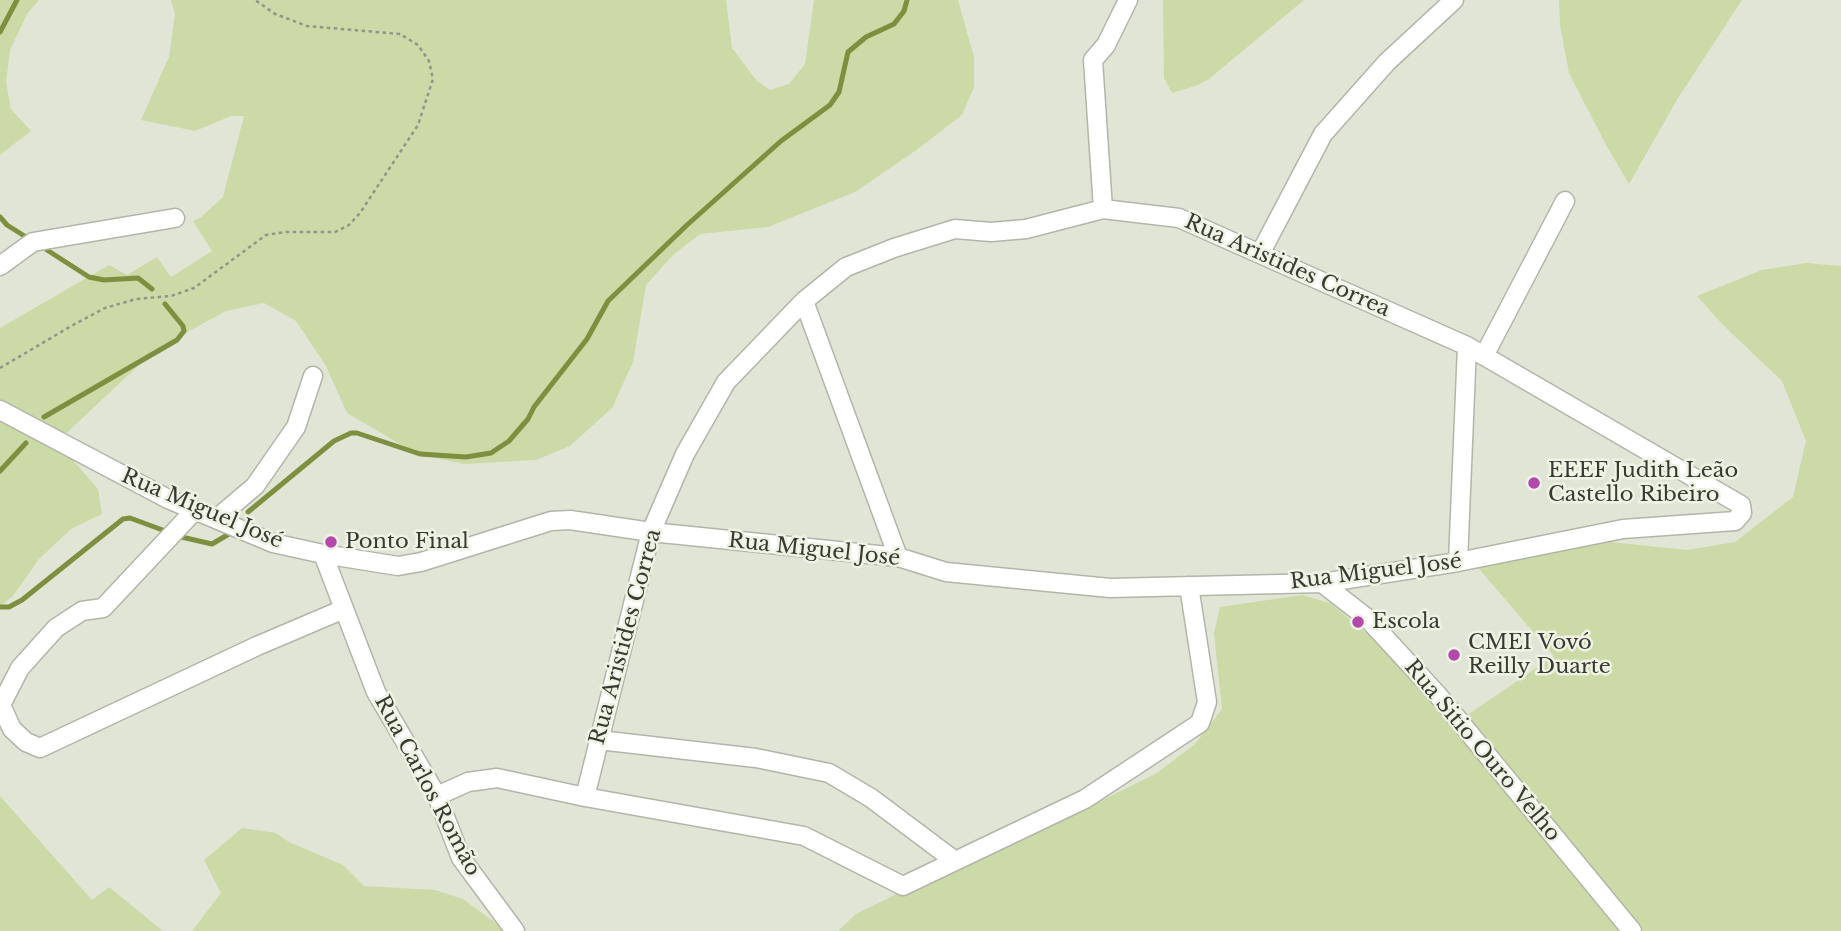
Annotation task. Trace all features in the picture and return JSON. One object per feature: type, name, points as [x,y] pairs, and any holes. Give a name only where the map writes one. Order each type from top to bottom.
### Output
[{"type":"street","points":[[1103,209],[1093,60],[1106,45],[1128,0]]},
{"type":"street","points":[[1260,254],[1323,134],[1387,62],[1454,0]]},
{"type":"street","points":[[1484,356],[1565,201]]},
{"type":"street","name":"Rua Aristides Correa","points":[[585,797],[651,532],[685,454],[726,382],[804,301],[846,267],[894,248],[955,229],[991,232],[1026,229],[1103,209],[1179,218],[1467,346],[1741,505],[1742,513]]},
{"type":"street","points":[[0,266],[33,242],[176,218]]},
{"type":"street","points":[[804,301],[898,557]]},
{"type":"street","points":[[1458,562],[1467,346]]},
{"type":"street","points":[[216,519],[255,486],[296,427],[313,376]]},
{"type":"street","name":"Rua Miguel José","points":[[0,410],[168,499],[273,543],[398,566],[421,562],[551,521],[570,520],[651,532],[898,557],[946,572],[1110,589],[1322,583],[1458,562],[1623,529],[1735,521],[1742,513]]},
{"type":"street","points":[[195,510],[103,608],[82,611],[56,628],[20,668],[1,705],[12,729],[26,741],[40,748],[257,646],[344,609]]},
{"type":"street","name":"Rua Carlos Romão","points":[[323,554],[376,692],[437,796],[461,858],[516,931]]},
{"type":"street","name":"Rua Sitio Ouro Velho","points":[[1322,583],[1367,618],[1437,694],[1632,931]]},
{"type":"street","points":[[437,796],[468,782],[498,778],[585,797],[804,836],[903,886],[1085,799],[1200,723],[1207,702],[1189,586]]},
{"type":"street","points":[[599,740],[756,758],[829,773],[871,799],[955,861]]},
{"type":"path","points":[[0,368],[105,308],[136,299],[172,296],[194,288],[266,235],[286,232],[335,232],[349,225],[360,213],[418,125],[433,79],[429,61],[418,45],[400,34],[307,26],[275,13],[255,0]]},
{"type":"green space","points":[[0,0],[39,0],[27,14],[10,50],[6,83],[11,109],[31,131],[0,155]]},
{"type":"green space","points":[[171,0],[726,0],[732,48],[757,81],[770,90],[789,84],[805,64],[814,0],[958,0],[974,57],[974,87],[962,115],[855,192],[768,227],[700,234],[673,255],[646,285],[633,362],[612,408],[570,446],[536,460],[464,464],[417,454],[347,413],[326,366],[296,321],[264,303],[226,311],[141,363],[57,442],[98,489],[102,514],[71,529],[39,559],[13,596],[0,606],[0,328],[109,265],[127,275],[157,257],[171,277],[212,251],[193,221],[223,197],[244,116],[231,116],[195,131],[141,120],[169,57],[175,14]]},
{"type":"green space","points":[[1163,0],[1304,0],[1209,79],[1172,93],[1164,78]]},
{"type":"green space","points":[[1559,0],[1742,0],[1678,98],[1629,184],[1569,73],[1560,25]]},
{"type":"green space","points":[[1806,263],[1841,266],[1841,931],[838,931],[856,914],[954,866],[1051,826],[1157,773],[1195,744],[1222,709],[1214,633],[1220,607],[1302,595],[1330,603],[1395,657],[1454,724],[1554,656],[1467,555],[1601,541],[1687,550],[1735,542],[1793,497],[1806,441],[1782,381],[1723,325],[1697,296],[1762,270]]},
{"type":"green space","points":[[0,796],[92,900],[109,887],[163,931],[0,931]]},
{"type":"green space","points":[[242,828],[276,833],[289,842],[343,865],[364,886],[435,890],[463,899],[507,931],[192,931],[221,893],[204,860]]},
{"type":"waterway","points":[[0,32],[17,0]]},
{"type":"waterway","points":[[248,512],[334,441],[351,433],[420,454],[466,457],[491,453],[509,441],[587,339],[608,301],[687,225],[781,141],[830,105],[839,92],[848,52],[866,37],[894,24],[904,11],[907,0]]},
{"type":"waterway","points":[[0,217],[26,237]]},
{"type":"waterway","points":[[47,250],[89,277],[104,280],[138,278],[152,289]]},
{"type":"waterway","points":[[44,417],[177,340],[184,331],[183,326],[165,304]]},
{"type":"waterway","points":[[0,471],[26,443]]},
{"type":"waterway","points":[[0,607],[9,607],[22,600],[123,519],[130,518],[168,532]]},
{"type":"waterway","points":[[177,536],[212,544],[229,534]]},
{"type":"place","name":"EEEF Judith Leão Castello Ribeiro","points":[[1534,483]]},
{"type":"place","name":"Ponto Final","points":[[331,542]]},
{"type":"place","name":"Escola","points":[[1358,622]]},
{"type":"place","name":"CMEI Vovó Reilly Duarte","points":[[1454,655]]}]
